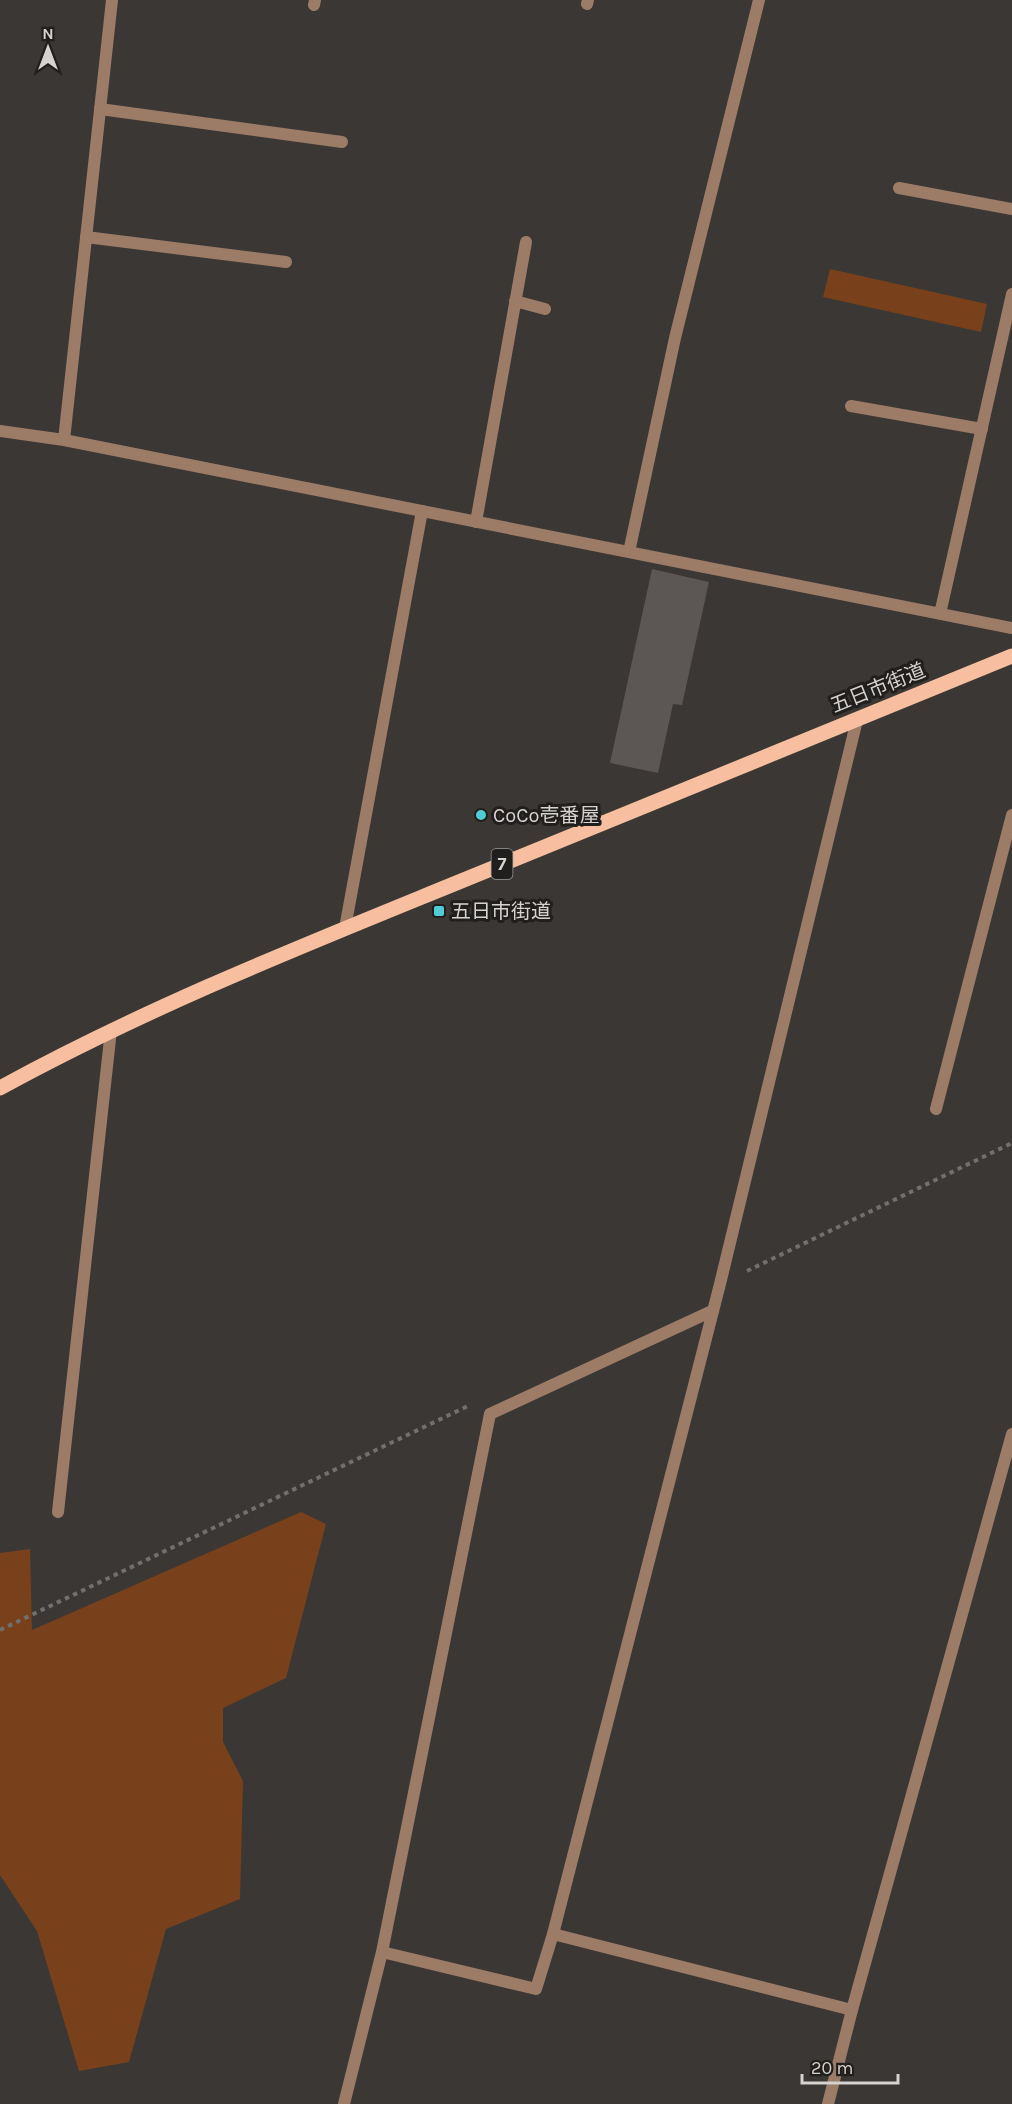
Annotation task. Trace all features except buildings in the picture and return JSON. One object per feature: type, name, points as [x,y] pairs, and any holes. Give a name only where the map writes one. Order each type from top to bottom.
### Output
[{"type":"main road","name":"五日市街道","points":[[0,1088],[111,1030],[185,996],[345,928],[1012,656]]},
{"type":"street","points":[[64,440],[112,0]]},
{"type":"street","points":[[629,552],[675,338],[759,0]]},
{"type":"street","points":[[100,110],[342,142]]},
{"type":"street","points":[[900,188],[1012,209]]},
{"type":"street","points":[[86,237],[286,262]]},
{"type":"street","points":[[476,522],[526,242]]},
{"type":"street","points":[[940,614],[1012,294]]},
{"type":"street","points":[[515,301],[545,309]]},
{"type":"street","points":[[851,406],[982,429]]},
{"type":"street","points":[[0,431],[64,440],[1012,628]]},
{"type":"street","points":[[345,928],[422,511]]},
{"type":"street","points":[[382,1952],[536,1989],[553,1934],[720,1284],[857,720]]},
{"type":"street","points":[[936,1109],[1012,815]]},
{"type":"street","points":[[58,1512],[111,1030]]},
{"type":"street","points":[[344,2104],[382,1952],[489,1414],[712,1311]]},
{"type":"street","points":[[828,2104],[1012,1434]]},
{"type":"street","points":[[553,1934],[852,2010]]},
{"type":"path","points":[[720,1284],[1012,1143]]},
{"type":"path","points":[[0,1630],[472,1404]]},
{"type":"shaded area","points":[[830,269],[987,304],[981,332],[823,297]]},
{"type":"shaded area","points":[[301,1512],[326,1524],[286,1678],[223,1708],[223,1742],[243,1781],[240,1899],[166,1929],[129,2062],[79,2071],[37,1931],[0,1875],[0,1553],[30,1549],[32,1630]]},
{"type":"place","name":"CoCo壱番屋","points":[[481,815]]},
{"type":"place","name":"五日市街道","points":[[439,911]]}]
